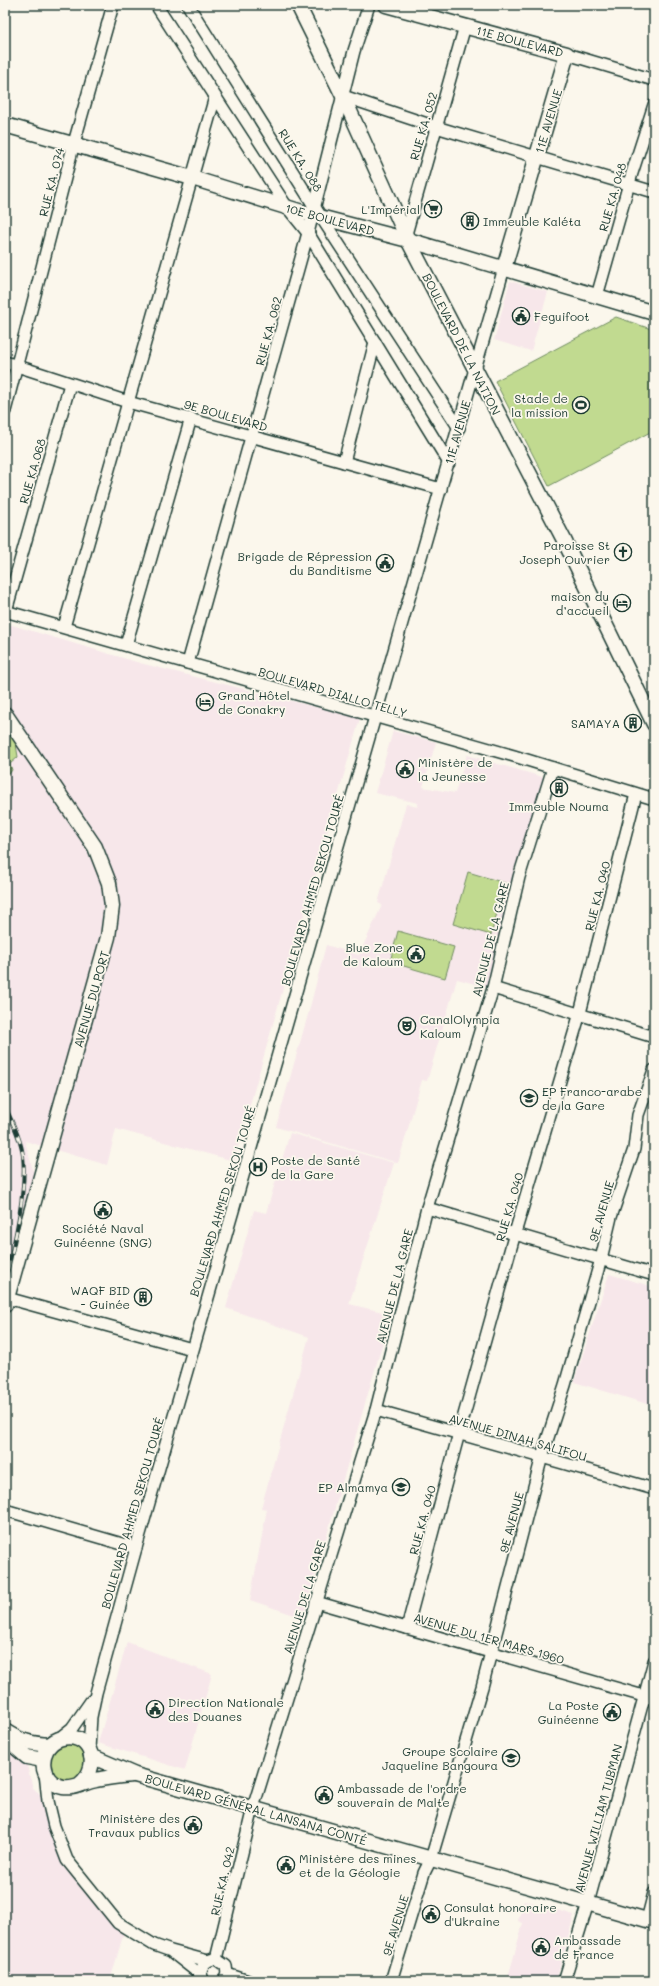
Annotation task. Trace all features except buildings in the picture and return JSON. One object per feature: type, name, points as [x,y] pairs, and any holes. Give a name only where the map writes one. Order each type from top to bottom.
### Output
[{"type":"main road","name":"BOULEVARD DE LA NATION","points":[[298,5],[344,96],[407,237],[564,540],[654,724]]},
{"type":"main road","name":"11E BOULEVARD","points":[[386,5],[567,54]]},
{"type":"main road","name":"11E AVENUE","points":[[504,268],[567,54]]},
{"type":"main road","name":"10E BOULEVARD","points":[[5,125],[74,143],[287,207],[316,213],[407,237],[654,313]]},
{"type":"main road","name":"AVENUE DU PORT","points":[[5,714],[95,847],[109,883],[112,906],[108,937],[6,1302]]},
{"type":"main road","points":[[5,1731],[15,1738],[31,1744],[53,1743],[71,1738],[78,1740],[90,1752],[91,1771],[86,1779],[80,1784],[72,1787],[63,1787],[50,1780],[45,1774],[43,1760],[53,1743]]},
{"type":"main road","points":[[5,1738],[27,1757],[43,1760]]},
{"type":"main road","name":"BOULEVARD GÉNÉRAL LANSANA CONTÉ","points":[[90,1752],[135,1775],[651,1921]]},
{"type":"main road","name":"BOULEVARD GÉNÉRAL LANSANA CONTÉ","points":[[80,1784],[102,1778],[135,1775]]},
{"type":"street","name":"RUE KA. 074","points":[[5,410],[18,365],[74,143],[113,5]]},
{"type":"street","points":[[156,5],[287,207],[308,233],[448,463]]},
{"type":"street","name":"RUE KA. 088","points":[[188,5],[316,213],[459,428]]},
{"type":"street","name":"RUE KA. 062","points":[[188,663],[253,436],[308,233],[316,213],[354,51],[369,5]]},
{"type":"street","name":"RUE KA. 052","points":[[407,237],[465,26]]},
{"type":"street","name":"11E BOULEVARD","points":[[567,54],[654,80]]},
{"type":"street","points":[[344,96],[436,127],[654,192]]},
{"type":"street","points":[[64,627],[215,97]]},
{"type":"street","name":"RUE KA. 048","points":[[597,296],[628,185],[654,105]]},
{"type":"street","name":"11E AVENUE","points":[[376,718],[504,268]]},
{"type":"street","points":[[344,462],[375,342]]},
{"type":"street","name":"9E BOULEVARD","points":[[5,362],[128,402],[191,418],[441,489]]},
{"type":"street","name":"RUE KA.068","points":[[5,611],[70,384]]},
{"type":"street","points":[[126,645],[191,418]]},
{"type":"street","name":"BOULEVARD DIALLO TELLY","points":[[5,611],[553,768],[654,799]]},
{"type":"street","name":"BOULEVARD AHMED SEKOU TOURÉ","points":[[90,1752],[91,1717],[96,1693],[136,1548],[192,1349],[376,718]]},
{"type":"street","name":"AVENUE DE LA GARE","points":[[253,1808],[376,1410],[427,1208],[492,988],[519,877],[553,768]]},
{"type":"street","name":"RUE KA. 040","points":[[408,1628],[459,1433],[515,1233],[580,1013],[636,794]]},
{"type":"street","points":[[492,988],[580,1013],[654,1037]]},
{"type":"street","name":"9E AVENUE","points":[[391,1981],[424,1873],[431,1859],[491,1652],[542,1456],[601,1259],[612,1217],[634,1149],[638,1115],[654,1070]]},
{"type":"street","points":[[427,1208],[654,1275]]},
{"type":"street","points":[[6,1302],[192,1349]]},
{"type":"street","name":"AVENUE DINAH SALIFOU","points":[[376,1410],[654,1489]]},
{"type":"street","points":[[5,1510],[136,1548]]},
{"type":"street","name":"AVENUE DU 1ER MARS 1960","points":[[316,1602],[649,1698]]},
{"type":"street","name":"AVENUE WILLIAM TUBMAN","points":[[564,1981],[649,1698],[654,1661]]},
{"type":"street","name":"BOULEVARD AHMED SEKOU TOURÉ","points":[[53,1743],[72,1728],[85,1712],[96,1693]]},
{"type":"street","points":[[45,1774],[48,1801],[58,1841],[67,1860],[118,1923],[154,1945],[171,1951],[212,1960],[226,1966],[226,1978],[248,1981]]},
{"type":"street","points":[[48,1801],[63,1787]]},
{"type":"street","name":"RUE KA. 042","points":[[202,1978],[202,1967],[212,1960],[253,1808]]},
{"type":"street","points":[[651,1921],[654,1893]]},
{"type":"street","points":[[171,1951],[202,1978]]},
{"type":"shaded area","name":"Feguifoot","points":[[510,281],[548,292],[531,351],[494,340]]},
{"type":"shaded area","points":[[5,623],[140,663],[360,718],[234,1161],[116,1129],[107,1165],[25,1141],[34,1174],[5,1277]]},
{"type":"shaded area","points":[[393,731],[436,742],[423,787],[455,793],[467,755],[546,778],[486,987],[457,979],[427,1081],[422,1080],[398,1163],[276,1127],[326,945],[359,955],[382,905],[378,903],[406,804],[417,807],[418,803],[375,793]]},
{"type":"shaded area","points":[[290,1133],[394,1163],[349,1304],[391,1314],[303,1618],[250,1600],[267,1509],[261,1508],[309,1337],[226,1308],[254,1210],[266,1213]]},
{"type":"shaded area","points":[[609,1274],[654,1287],[654,1406],[574,1382]]},
{"type":"shaded area","name":"Direction Nationale des Douanes","points":[[127,1642],[212,1674],[185,1770],[98,1743]]},
{"type":"shaded area","points":[[5,1744],[26,1762],[33,1788],[54,1806],[59,1858],[124,1932],[110,1981],[5,1981]]},
{"type":"shaded area","name":"Ambassade de France","points":[[524,1900],[574,1915],[556,1981],[507,1981],[523,1923],[518,1921]]},
{"type":"green space","name":"Stade de la mission","points":[[616,317],[654,330],[654,430],[549,486],[495,381]]},
{"type":"green space","points":[[5,714],[15,738],[18,757],[10,764],[12,770],[5,776]]},
{"type":"green space","points":[[468,872],[505,883],[491,935],[453,924]]},
{"type":"green space","points":[[398,931],[454,947],[445,978],[390,962]]},
{"type":"green space","points":[[71,1744],[81,1749],[85,1755],[85,1769],[81,1775],[75,1779],[65,1780],[55,1775],[51,1769],[50,1759],[55,1749],[61,1745]]},
{"type":"railway","points":[[5,1106],[20,1143],[24,1170],[19,1218],[5,1281]]},
{"type":"place","name":"L'Impérial","points":[[433,209]]},
{"type":"place","name":"Immeuble Kaléta","points":[[470,221]]},
{"type":"place","name":"Feguifoot","points":[[521,316]]},
{"type":"place","name":"Stade de la mission","points":[[581,405]]},
{"type":"place","name":"Paroisse St Joseph Ouvrier","points":[[623,552]]},
{"type":"place","name":"Brigade de Répression du Banditisme","points":[[385,563]]},
{"type":"place","name":"maison du d’accueil","points":[[622,603]]},
{"type":"place","name":"Grand Hôtel de Conakry","points":[[205,702]]},
{"type":"place","name":"SAMAYA","points":[[633,723]]},
{"type":"place","name":"Ministère de la Jeunesse","points":[[405,769]]},
{"type":"place","name":"Immeuble Nouma","points":[[559,788]]},
{"type":"place","name":"Blue Zone de Kaloum","points":[[416,954]]},
{"type":"place","name":"CanalOlympia Kaloum","points":[[407,1026]]},
{"type":"place","name":"EP Franco-arabe de la Gare","points":[[529,1098]]},
{"type":"place","name":"Poste de Santé de la Gare","points":[[258,1167]]},
{"type":"place","name":"Société Naval Guinéenne (SNG)","points":[[103,1210]]},
{"type":"place","name":"WAQF BID - Guinée","points":[[143,1297]]},
{"type":"place","name":"EP Almamya","points":[[401,1487]]},
{"type":"place","name":"Direction Nationale des Douanes","points":[[155,1709]]},
{"type":"place","name":"La Poste Guinéenne","points":[[612,1712]]},
{"type":"place","name":"Groupe Scolaire Jaqueline Bangoura","points":[[511,1758]]},
{"type":"place","name":"Ambassade de l'ordre souverain de Malte","points":[[324,1795]]},
{"type":"place","name":"Ministère des Travaux publics","points":[[193,1825]]},
{"type":"place","name":"Ministère des mines et de la Géologie","points":[[286,1865]]},
{"type":"place","name":"Consulat honoraire d'Ukraine","points":[[431,1914]]},
{"type":"place","name":"Ambassade de France","points":[[541,1947]]}]
